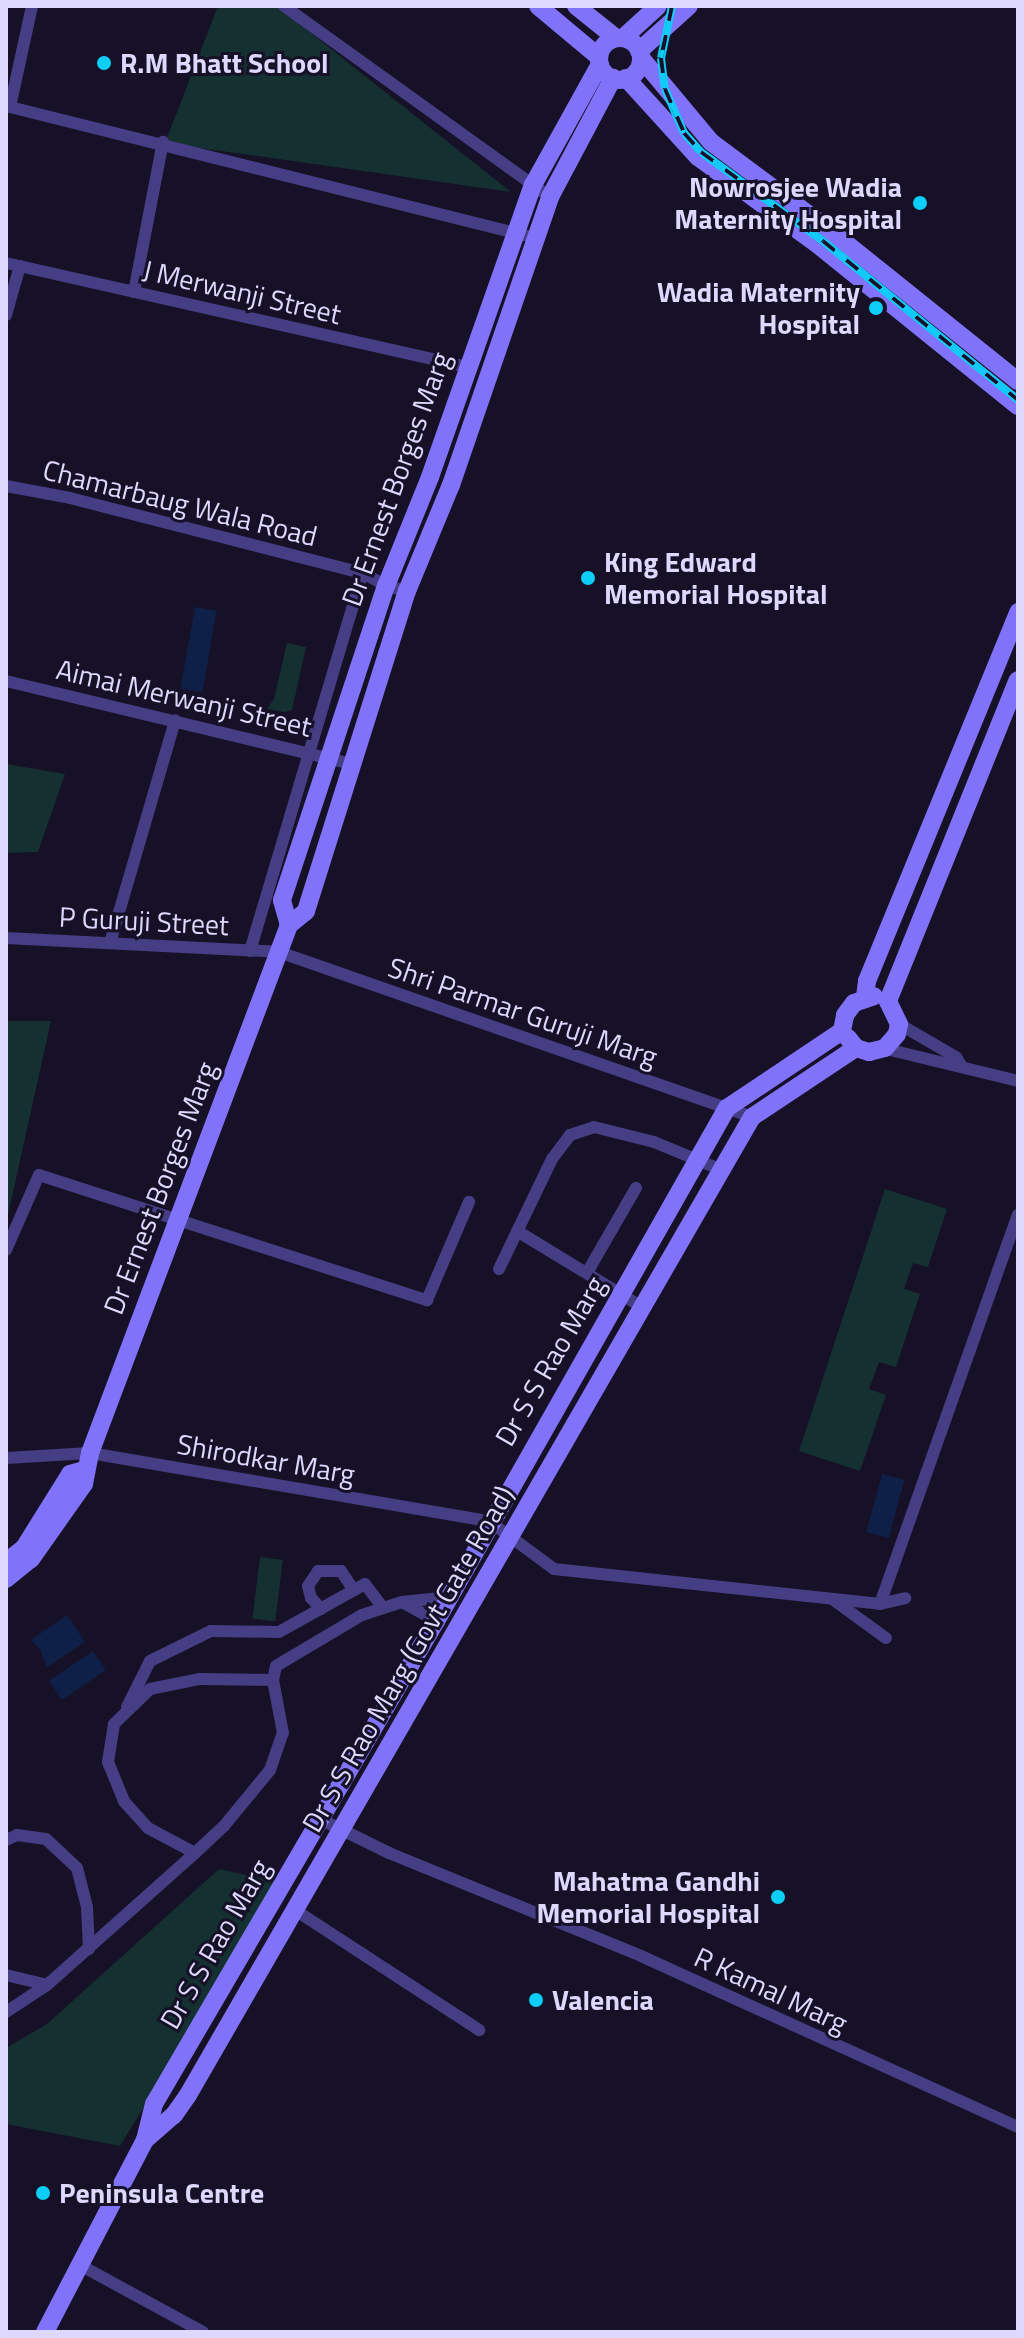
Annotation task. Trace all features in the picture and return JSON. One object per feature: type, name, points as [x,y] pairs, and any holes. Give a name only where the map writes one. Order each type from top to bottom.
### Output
[{"type":"main road","points":[[538,6],[620,78],[698,157],[857,264],[1018,381]]},
{"type":"main road","points":[[576,6],[640,54],[711,142],[857,264],[1018,406]]},
{"type":"main road","points":[[600,61],[604,45],[620,38],[658,6]]},
{"type":"main road","points":[[620,78],[637,71],[640,54],[689,6]]},
{"type":"main road","name":"Dr Ernest Borges Marg","points":[[289,925],[282,900],[386,586],[430,477],[533,185],[600,61]]},
{"type":"main road","name":"Dr Ernest Borges Marg","points":[[6,1579],[31,1559],[84,1484],[87,1462],[289,925],[306,911],[407,591],[451,485],[550,197],[620,78]]},
{"type":"main road","points":[[698,157],[711,142]]},
{"type":"main road","points":[[865,997],[867,981],[1018,612]]},
{"type":"main road","points":[[888,1001],[1018,680]]},
{"type":"main road","points":[[876,996],[888,1001],[899,1024],[897,1034],[882,1048],[869,1052],[856,1048],[842,1031],[845,1015],[865,997],[876,996]]},
{"type":"main road","name":"Dr S S Rao Marg","points":[[145,2140],[154,2104],[440,1613],[489,1521],[727,1108],[842,1031]]},
{"type":"main road","name":"Dr S S Rao Marg (Govt Gate Road)","points":[[45,2332],[145,2140],[174,2115],[188,2095],[514,1536],[752,1117],[856,1048]]},
{"type":"main road","name":"Dr Ernest Borges Marg","points":[[6,1562],[24,1548],[70,1474],[87,1462]]},
{"type":"street","points":[[32,6],[8,107],[163,142],[536,238]]},
{"type":"street","points":[[284,6],[550,197]]},
{"type":"street","points":[[134,292],[163,142]]},
{"type":"street","name":"J Merwanji Street","points":[[6,263],[468,367]]},
{"type":"street","points":[[6,315],[20,266]]},
{"type":"street","points":[[483,323],[505,330]]},
{"type":"street","points":[[430,477],[451,485]]},
{"type":"street","name":"Chamarbaug Wala Road","points":[[6,486],[70,498],[363,573],[386,586],[407,591]]},
{"type":"street","points":[[250,951],[363,573]]},
{"type":"street","name":"Aimai Merwanji Street","points":[[6,681],[351,764]]},
{"type":"street","points":[[110,943],[175,720]]},
{"type":"street","name":"P Guruji Street","points":[[6,938],[279,952]]},
{"type":"street","name":"Shri Parmar Guruji Marg","points":[[279,952],[752,1117]]},
{"type":"street","points":[[899,1024],[956,1057],[961,1065]]},
{"type":"street","points":[[882,1048],[1018,1081]]},
{"type":"street","points":[[499,1269],[552,1159],[570,1135],[594,1127],[654,1142],[722,1170]]},
{"type":"street","points":[[6,1250],[39,1175],[427,1300],[469,1202]]},
{"type":"street","points":[[588,1271],[636,1188]]},
{"type":"street","points":[[880,1604],[1018,1215]]},
{"type":"street","points":[[517,1231],[588,1271],[642,1307]]},
{"type":"street","name":"Shirodkar Marg","points":[[6,1458],[87,1462],[489,1521],[514,1536],[554,1569],[880,1604],[905,1598]]},
{"type":"street","points":[[321,1609],[311,1598],[308,1586],[318,1571],[341,1571],[354,1590]]},
{"type":"street","points":[[122,1717],[150,1661],[211,1631],[279,1632],[365,1584],[383,1608]]},
{"type":"street","points":[[6,2012],[47,1985],[195,1853],[224,1826],[270,1770],[283,1733],[273,1680],[276,1666],[362,1615],[383,1608],[402,1602],[433,1599],[440,1613]]},
{"type":"street","points":[[832,1600],[886,1638]]},
{"type":"street","points":[[402,1602],[440,1613]]},
{"type":"street","points":[[195,1853],[148,1828],[124,1801],[108,1762],[114,1724],[150,1689],[199,1679],[273,1680]]},
{"type":"street","name":"R Kamal Marg","points":[[320,1819],[389,1853],[641,1956],[1018,2127]]},
{"type":"street","points":[[6,1840],[17,1835],[46,1839],[77,1868],[87,1907],[89,1949]]},
{"type":"street","points":[[295,1910],[479,2030]]},
{"type":"street","points":[[6,1975],[47,1985]]},
{"type":"street","points":[[80,2265],[203,2332]]},
{"type":"green space","points":[[218,6],[277,6],[511,192],[165,143]]},
{"type":"green space","points":[[287,643],[306,647],[292,710],[285,712],[267,709],[274,699]]},
{"type":"green space","points":[[6,764],[65,774],[38,852],[6,853]]},
{"type":"green space","points":[[6,1021],[51,1021],[6,1224]]},
{"type":"green space","points":[[885,1189],[947,1209],[928,1267],[913,1263],[904,1289],[920,1294],[896,1367],[879,1362],[869,1389],[886,1395],[860,1471],[799,1451]]},
{"type":"green space","points":[[260,1557],[283,1560],[275,1621],[252,1619]]},
{"type":"green space","points":[[219,1869],[282,1883],[120,2146],[6,2124],[6,2048],[47,2024]]},
{"type":"water","points":[[195,607],[217,611],[202,693],[181,689]]},
{"type":"water","points":[[882,1474],[904,1480],[889,1538],[866,1532]]},
{"type":"water","points":[[67,1615],[85,1642],[47,1667],[40,1649],[31,1640]]},
{"type":"water","points":[[93,1651],[106,1670],[62,1700],[49,1681]]},
{"type":"railway","points":[[672,6],[661,58],[665,89],[684,133],[701,152],[823,241],[1018,400]]},
{"type":"place","name":"R.M Bhatt School","points":[[104,63]]},
{"type":"place","name":"Nowrosjee Wadia Maternity Hospital","points":[[920,203]]},
{"type":"place","name":"Wadia Maternity Hospital","points":[[876,308]]},
{"type":"place","name":"King Edward Memorial Hospital","points":[[588,578]]},
{"type":"place","name":"Mahatma Gandhi Memorial Hospital","points":[[778,1897]]},
{"type":"place","name":"Valencia","points":[[536,2000]]},
{"type":"place","name":"Peninsula Centre","points":[[43,2193]]}]
